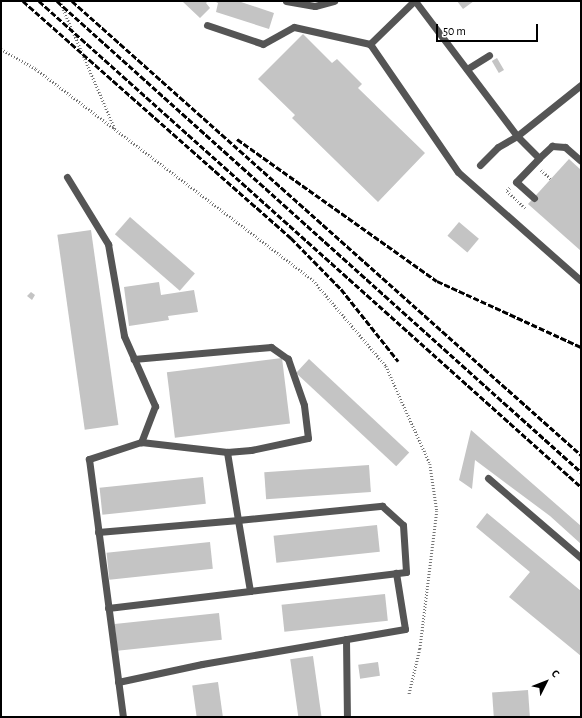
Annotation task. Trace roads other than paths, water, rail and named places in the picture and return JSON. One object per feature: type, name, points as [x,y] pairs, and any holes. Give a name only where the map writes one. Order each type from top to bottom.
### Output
[{"type":"lane","points":[[286,1],[315,6],[334,1]]},
{"type":"lane","points":[[370,44],[414,1],[517,136],[539,158]]},
{"type":"lane","points":[[207,25],[263,44],[294,27],[370,44],[458,172],[581,281]]},
{"type":"lane","points":[[467,69],[489,55]]},
{"type":"lane","points":[[480,165],[498,147],[517,136],[581,85]]},
{"type":"lane","points":[[534,198],[516,182],[552,146],[565,147],[581,161]]},
{"type":"lane","points":[[67,177],[108,244],[124,336],[155,406],[141,442]]},
{"type":"lane","points":[[123,717],[89,459],[141,442],[227,452],[251,450],[308,438],[304,405],[288,359],[271,347],[134,359]]},
{"type":"lane","points":[[227,452],[250,591]]},
{"type":"lane","points":[[488,478],[581,558]]},
{"type":"lane","points":[[98,532],[382,506],[403,525],[406,572],[108,608]]},
{"type":"lane","points":[[118,682],[209,662],[405,629],[396,573]]},
{"type":"lane","points":[[346,639],[346,717]]},
{"type":"railway","points":[[23,1],[291,238],[341,289],[398,361]]},
{"type":"railway","points":[[39,1],[581,487]]},
{"type":"railway","points":[[57,1],[581,472]]},
{"type":"railway","points":[[72,1],[581,455]]},
{"type":"railway","points":[[237,139],[437,281],[581,347]]}]
